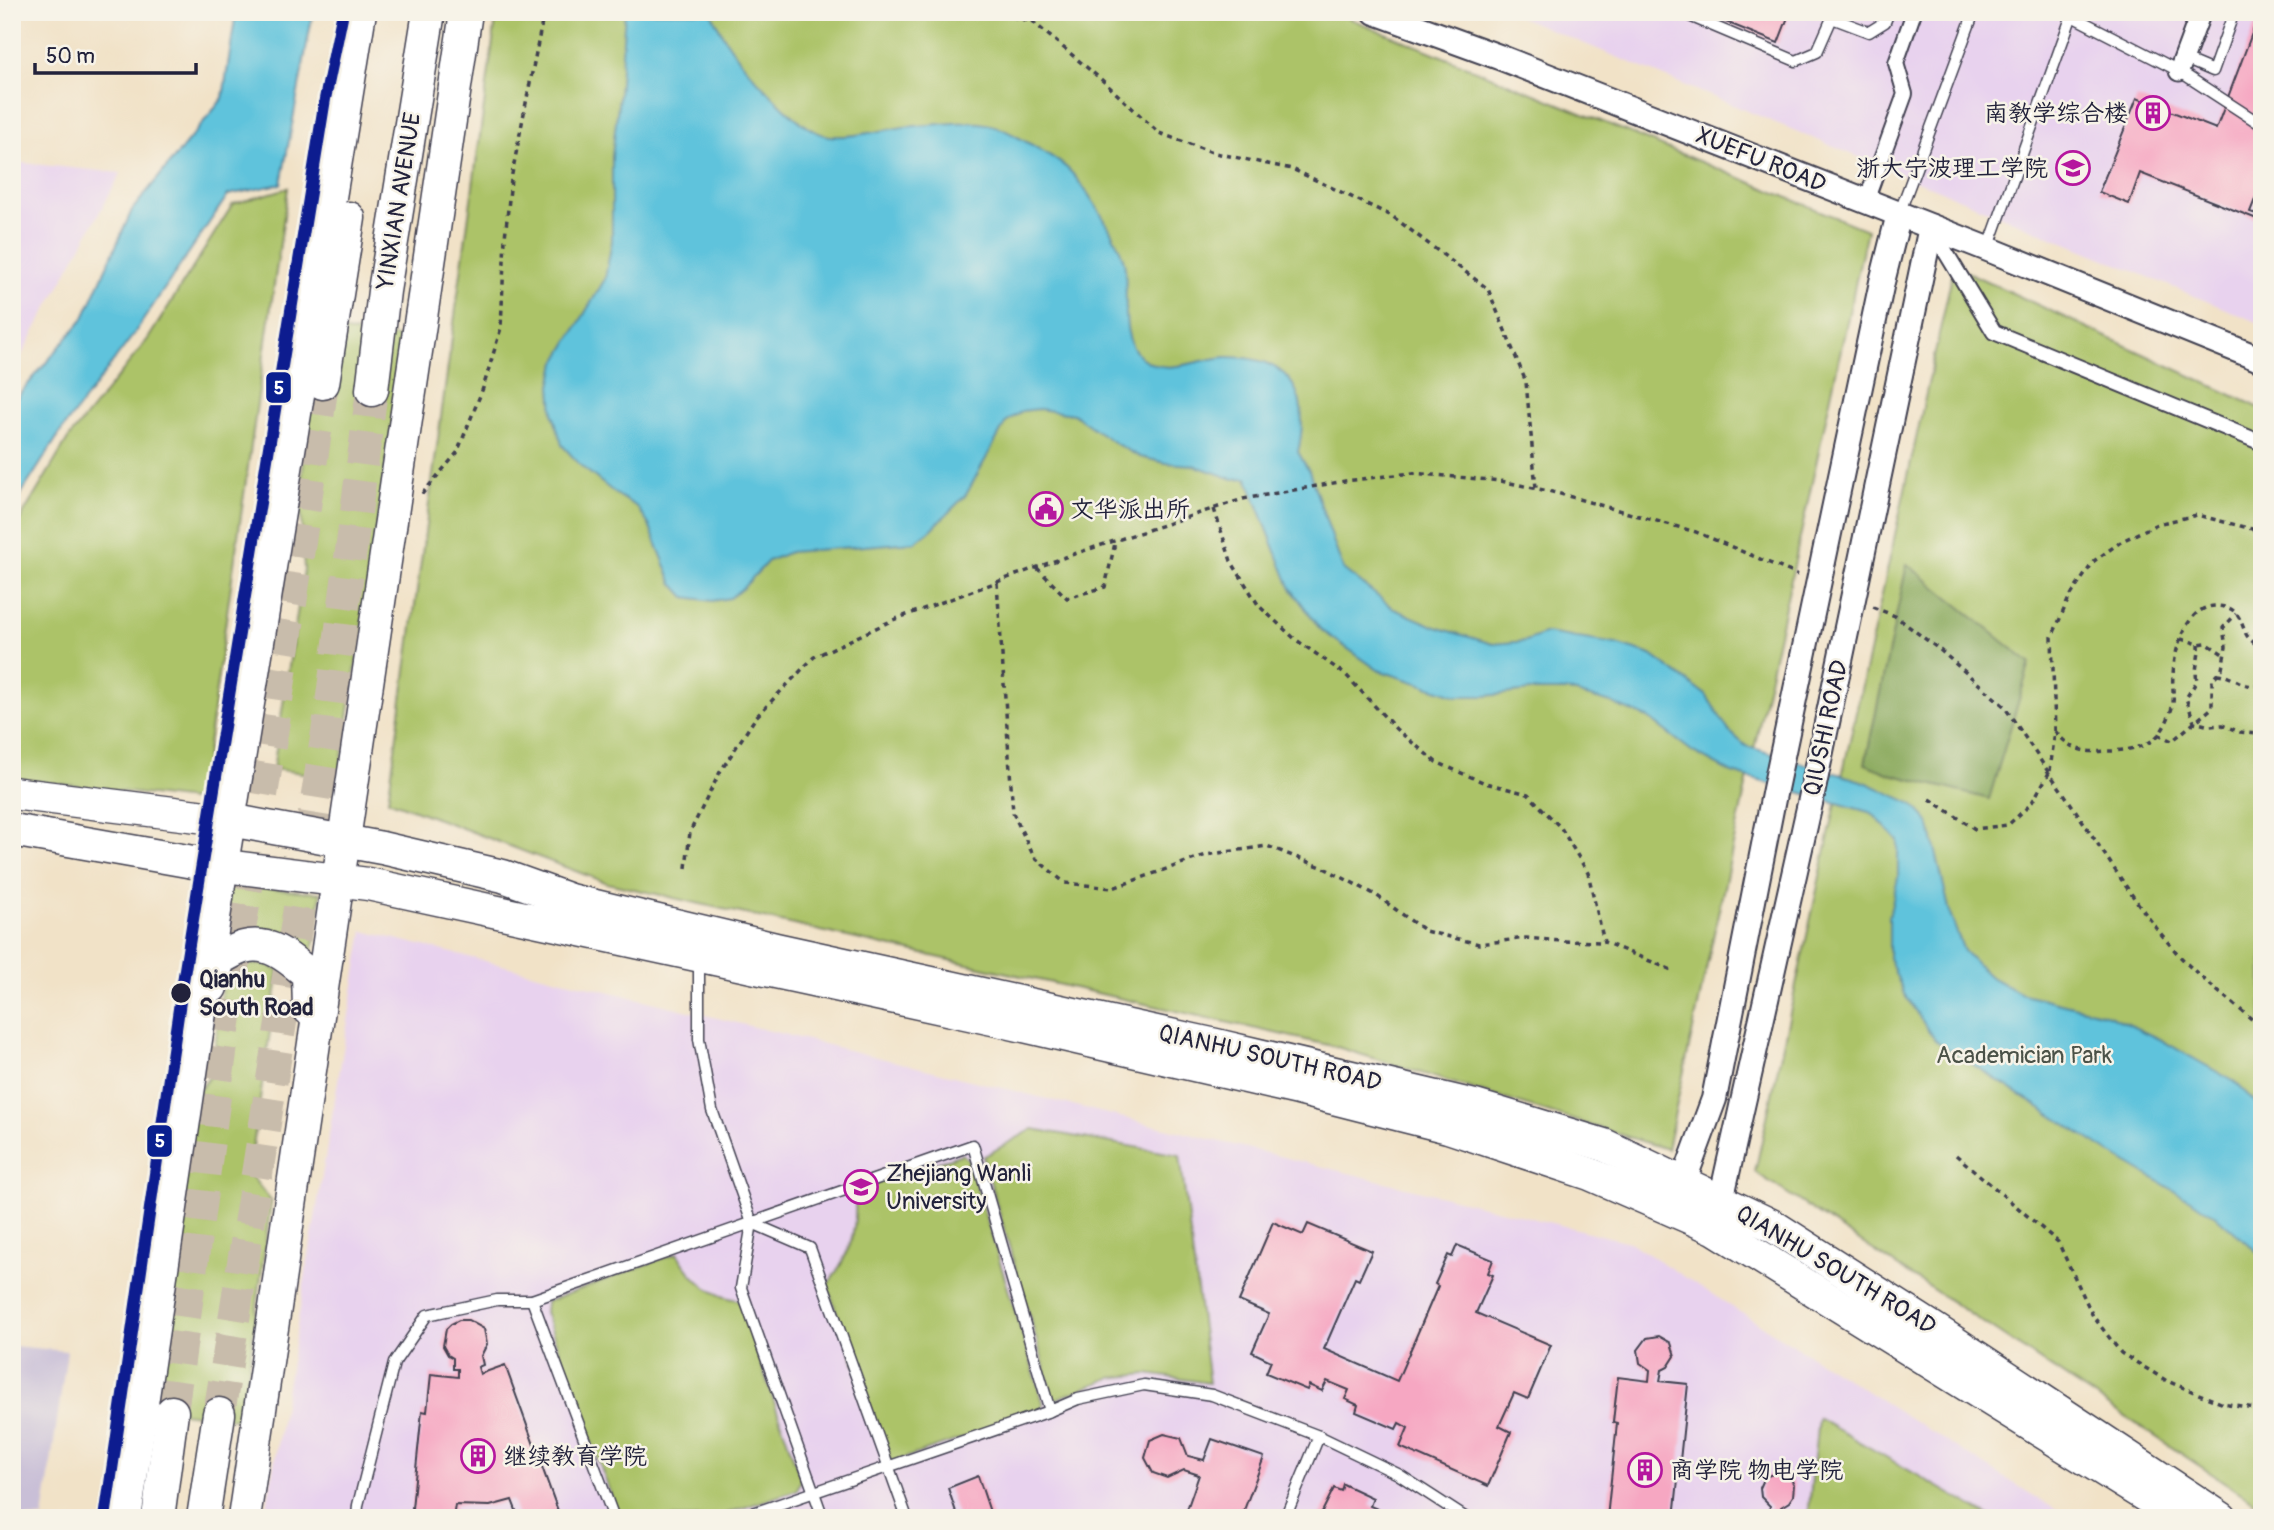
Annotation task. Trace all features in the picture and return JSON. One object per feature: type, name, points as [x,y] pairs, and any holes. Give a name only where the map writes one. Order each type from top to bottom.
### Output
[{"type":"main road","points":[[125,1518],[222,864],[360,12]]},
{"type":"main road","name":"YINXIAN AVENUE","points":[[324,383],[380,12]]},
{"type":"main road","name":"YINXIAN AVENUE","points":[[372,390],[384,291],[429,12]]},
{"type":"main road","points":[[244,1518],[466,12]]},
{"type":"main road","name":"QIANHU SOUTH ROAD","points":[[12,793],[230,820],[503,876],[570,900],[1475,1106],[1604,1145],[1678,1196],[1717,1214],[1785,1234],[2221,1518]]},
{"type":"main road","name":"QIANHU SOUTH ROAD","points":[[12,830],[193,862],[368,884],[699,956],[1298,1088],[1448,1127],[1590,1174],[1678,1196]]},
{"type":"main road","points":[[193,1054],[219,959],[245,947],[265,947],[281,952],[308,974],[311,1063]]},
{"type":"main road","name":"QIANHU SOUTH ROAD","points":[[1717,1214],[2181,1518]]},
{"type":"main road","points":[[158,1518],[172,1412]]},
{"type":"main road","points":[[203,1518],[219,1414]]},
{"type":"street","name":"XUEFU ROAD","points":[[1375,12],[1499,57],[2262,360]]},
{"type":"street","points":[[1866,201],[1905,94],[1896,63],[1914,12]]},
{"type":"street","points":[[2179,71],[2203,12]]},
{"type":"street","name":"QIUSHI ROAD","points":[[1678,1196],[1714,1099],[1775,789],[1882,282],[1899,214]]},
{"type":"street","points":[[1931,227],[1994,332],[2262,443]]},
{"type":"street","name":"QIUSHI ROAD","points":[[1717,1214],[1811,799],[1931,227]]},
{"type":"lane","points":[[1680,12],[1796,61],[1817,52],[1832,18],[1869,32],[1885,22],[1889,12]]},
{"type":"lane","points":[[1899,214],[1974,12]]},
{"type":"lane","points":[[2203,12],[2188,60],[2213,71],[2234,12]]},
{"type":"lane","points":[[1988,249],[2068,14],[2179,71],[2262,125]]},
{"type":"lane","points":[[699,956],[699,1039],[712,1110],[752,1223],[741,1288],[823,1518]]},
{"type":"lane","points":[[357,1518],[394,1363],[427,1315],[497,1300],[532,1300],[973,1145],[1051,1411]]},
{"type":"lane","points":[[752,1223],[810,1248],[907,1518]]},
{"type":"lane","points":[[532,1300],[614,1518]]},
{"type":"lane","points":[[739,1518],[1051,1411],[1078,1399],[1144,1385],[1212,1395],[1319,1436],[1398,1474],[1466,1518]]},
{"type":"lane","points":[[1285,1518],[1319,1436]]},
{"type":"path","points":[[414,503],[457,453],[483,388],[501,328],[511,179],[544,12]]},
{"type":"path","points":[[993,12],[1033,22],[1103,81],[1159,134],[1215,153],[1292,169],[1392,216],[1488,289],[1526,382],[1536,488]]},
{"type":"path","points":[[686,869],[690,832],[720,772],[756,717],[814,657],[893,620],[1243,499],[1331,483],[1412,473],[1501,481],[1696,532],[1819,584]]},
{"type":"path","points":[[1214,509],[1231,561],[1259,606],[1295,639],[1346,675],[1396,729],[1436,762],[1485,783],[1528,794],[1562,828],[1588,873],[1605,942]]},
{"type":"path","points":[[1930,799],[1975,829],[2008,825],[2031,804],[2049,773],[2055,731],[2052,637],[2069,598],[2094,561],[2122,541],[2157,524],[2197,515],[2262,534]]},
{"type":"path","points":[[1037,568],[1067,598],[1105,587],[1115,542]]},
{"type":"path","points":[[997,582],[1013,813],[1034,857],[1065,883],[1113,888],[1206,855],[1267,846],[1324,868],[1376,895],[1425,931],[1479,944],[1526,938],[1605,942],[1674,971]]},
{"type":"path","points":[[1853,598],[1895,616],[1940,650],[2004,706],[2074,806],[2120,879],[2178,954],[2262,1028]]},
{"type":"path","points":[[2055,731],[2067,745],[2092,752],[2136,747],[2154,740],[2166,723],[2173,702],[2172,676],[2181,639],[2190,618],[2200,610],[2229,608],[2236,614],[2247,636],[2262,648]]},
{"type":"path","points":[[2158,734],[2172,741],[2212,708],[2212,680],[2222,669],[2226,648],[2223,628],[2236,614]]},
{"type":"path","points":[[2181,639],[2206,643],[2223,654]]},
{"type":"path","points":[[2194,722],[2186,698],[2197,681],[2195,667],[2200,656],[2199,644]]},
{"type":"path","points":[[2217,674],[2225,674],[2246,685],[2262,684]]},
{"type":"path","points":[[2194,722],[2210,726],[2222,725],[2240,732],[2256,734],[2262,720]]},
{"type":"path","points":[[1956,1155],[2057,1241],[2093,1316],[2122,1353],[2167,1381],[2221,1403],[2262,1409]]},
{"type":"shaded area","name":"浙大宁波理工学院","points":[[1508,12],[2262,12],[2262,324]]},
{"type":"shaded area","points":[[12,162],[121,173],[12,373]]},
{"type":"shaded area","name":"Zhejiang Wanli University","points":[[363,931],[1629,1242],[2069,1518],[265,1518]]},
{"type":"shaded area","points":[[12,1346],[67,1351],[43,1518],[12,1518]]},
{"type":"green space","points":[[497,12],[1334,12],[1867,230],[1667,1149],[1337,1047],[607,883],[388,800]]},
{"type":"green space","points":[[288,188],[200,801],[12,778],[12,533],[68,439],[148,339],[233,204]]},
{"type":"green space","name":"Academician Park","points":[[1954,266],[2262,409],[2262,1507],[1755,1172]]},
{"type":"green space","points":[[320,328],[405,338],[339,778],[273,769],[304,569],[300,493]]},
{"type":"green space","points":[[1907,564],[2030,663],[1989,799],[1890,774],[1865,764]]},
{"type":"green space","points":[[225,884],[321,893],[311,963],[219,952]]},
{"type":"green space","points":[[247,964],[268,965],[279,971],[249,1173],[271,1201],[242,1420],[147,1409],[195,1096],[212,1073],[222,987]]},
{"type":"green space","points":[[1033,1129],[1180,1155],[1209,1383],[1147,1374],[1110,1378],[1054,1400],[983,1157]]},
{"type":"green space","points":[[962,1154],[968,1159],[1044,1405],[1040,1412],[893,1462],[888,1457],[827,1285],[842,1263],[851,1241],[855,1217],[854,1191]]},
{"type":"green space","points":[[677,1253],[702,1284],[719,1295],[739,1300],[801,1480],[797,1490],[713,1518],[619,1518],[545,1312],[546,1302]]},
{"type":"green space","points":[[1818,1418],[1992,1518],[1808,1518]]},
{"type":"water","points":[[236,12],[313,12],[281,184],[228,195],[131,338],[62,430],[12,508],[12,403],[84,318],[132,210],[223,98]]},
{"type":"water","points":[[625,12],[711,12],[744,65],[785,108],[812,130],[824,135],[852,135],[950,123],[986,124],[1003,129],[1065,166],[1093,201],[1121,252],[1125,273],[1127,327],[1134,350],[1152,364],[1162,366],[1228,357],[1268,364],[1282,372],[1292,383],[1302,413],[1298,452],[1309,471],[1343,569],[1394,609],[1436,627],[1493,644],[1526,641],[1546,633],[1616,644],[1651,655],[1706,695],[1729,731],[1746,746],[1865,782],[1913,804],[1929,822],[1951,917],[1964,951],[1989,976],[2020,993],[2109,1015],[2161,1040],[2235,1082],[2262,1109],[2262,1256],[2214,1214],[2112,1154],[1935,1040],[1904,994],[1889,958],[1889,917],[1898,877],[1898,841],[1872,813],[1732,773],[1693,752],[1648,718],[1611,703],[1569,691],[1457,696],[1378,670],[1320,629],[1290,587],[1247,478],[1233,479],[1193,465],[1140,457],[1073,414],[1039,409],[1022,411],[1006,422],[966,495],[915,542],[790,552],[768,561],[730,598],[712,601],[685,597],[673,584],[649,525],[637,507],[581,466],[562,445],[553,414],[551,386],[556,362],[605,279],[612,241],[612,156]]},
{"type":"building","points":[[1701,12],[1790,12],[1778,43]]},
{"type":"building","name":"南教学综合楼","points":[[2260,12],[2262,182],[2250,212],[2262,216],[2262,221],[2140,173],[2129,204],[2099,192],[2137,98],[2216,129]]},
{"type":"building","points":[[1273,1222],[1303,1235],[1308,1224],[1372,1251],[1359,1280],[1355,1278],[1324,1349],[1397,1381],[1438,1286],[1435,1284],[1448,1255],[1452,1257],[1457,1245],[1493,1260],[1488,1273],[1493,1275],[1476,1313],[1551,1345],[1528,1399],[1514,1393],[1499,1426],[1511,1432],[1488,1486],[1400,1447],[1408,1428],[1399,1423],[1396,1429],[1356,1412],[1358,1405],[1345,1399],[1349,1390],[1327,1381],[1322,1391],[1309,1385],[1307,1390],[1266,1373],[1271,1361],[1252,1352],[1269,1314],[1239,1301]]},
{"type":"building","name":"继续教育学院","points":[[459,1320],[468,1320],[484,1329],[487,1344],[481,1356],[483,1365],[478,1367],[480,1374],[505,1365],[558,1511],[538,1518],[519,1518],[512,1500],[490,1506],[455,1505],[453,1518],[411,1518],[422,1411],[427,1412],[431,1374],[458,1377],[458,1369],[453,1369],[453,1358],[443,1346],[446,1329]]},
{"type":"building","name":"商学院 物电学院","points":[[1659,1336],[1671,1343],[1675,1356],[1668,1367],[1662,1370],[1660,1381],[1688,1384],[1674,1518],[1607,1518],[1617,1423],[1613,1422],[1618,1377],[1649,1381],[1650,1370],[1640,1363],[1638,1350],[1647,1338]]},
{"type":"building","points":[[1164,1434],[1181,1438],[1188,1456],[1204,1460],[1212,1439],[1264,1457],[1241,1518],[1184,1518],[1199,1475],[1184,1470],[1167,1478],[1153,1473],[1145,1458],[1150,1440]]},
{"type":"building","name":"商学院 物电学院","points":[[1778,1472],[1785,1474],[1792,1481],[1793,1496],[1781,1507],[1780,1518],[1768,1518],[1770,1506],[1761,1497],[1760,1488],[1765,1477]]},
{"type":"building","points":[[978,1476],[992,1518],[958,1518],[948,1488]]},
{"type":"building","points":[[1343,1484],[1373,1498],[1370,1506],[1392,1515],[1391,1518],[1319,1518],[1334,1488],[1341,1491]]},
{"type":"building","points":[[1739,1514],[1760,1516],[1760,1518],[1738,1518]]},
{"type":"tunnel","points":[[172,1412],[226,1016],[274,721],[323,383]]},
{"type":"tunnel","points":[[219,1414],[329,719],[372,390]]},
{"type":"transit line","name":"5","points":[[105,1518],[182,988],[325,99],[343,12]]},
{"type":"place","name":"南教学综合楼","points":[[2153,113]]},
{"type":"place","name":"浙大宁波理工学院","points":[[2073,168]]},
{"type":"place","name":"文华派出所","points":[[1046,509]]},
{"type":"place","name":"Qianhu South Road","points":[[181,993]]},
{"type":"place","name":"Zhejiang Wanli University","points":[[861,1187]]},
{"type":"place","name":"继续教育学院","points":[[478,1456]]},
{"type":"place","name":"商学院 物电学院","points":[[1645,1470]]}]
